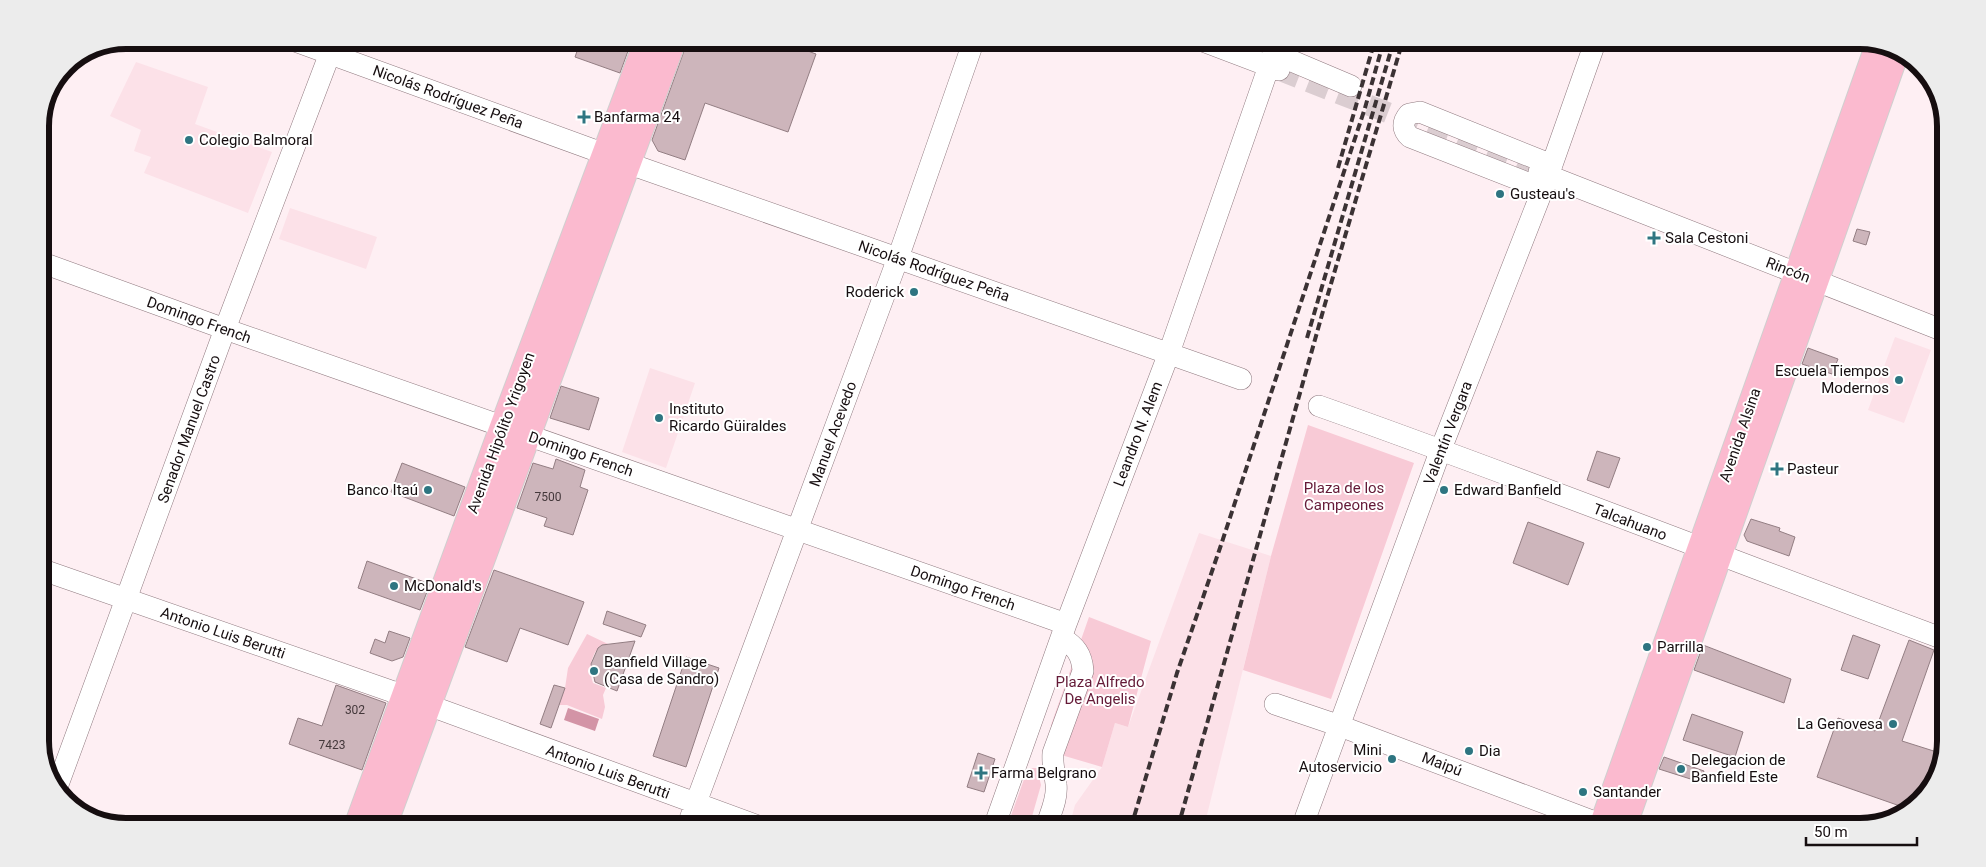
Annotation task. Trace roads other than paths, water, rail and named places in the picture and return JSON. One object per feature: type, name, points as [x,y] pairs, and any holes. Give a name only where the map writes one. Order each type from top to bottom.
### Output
[{"type":"main road","name":"Avenida Hipólito Yrigoyen","points":[[616,159],[646,49]]},
{"type":"main road","name":"Avenida Hipólito Yrigoyen","points":[[361,818],[417,700],[616,159],[669,49]]},
{"type":"main road","name":"Avenida Alsina","points":[[1612,818],[1709,552],[1805,277],[1877,51]]},
{"type":"main road","name":"Avenida Alsina","points":[[1805,277],[1894,57]]},
{"type":"main road","name":"Avenida Hipólito Yrigoyen","points":[[386,818],[417,700]]},
{"type":"street","name":"Senador Manuel Castro","points":[[60,780],[225,329],[331,49]]},
{"type":"street","name":"Nicolás Rodríguez Peña","points":[[337,49],[616,159],[1241,379]]},
{"type":"street","name":"Manuel Acevedo","points":[[690,818],[898,258],[971,49]]},
{"type":"street","points":[[1240,49],[1275,57],[1351,86]]},
{"type":"street","name":"Valentín Vergara","points":[[1305,818],[1441,449],[1593,49]]},
{"type":"street","name":"Leandro N. Alem","points":[[997,818],[1064,631],[1169,353],[1275,57]]},
{"type":"street","points":[[1420,112],[1546,175],[1410,137],[1404,130],[1404,121],[1409,114],[1420,112]]},
{"type":"street","name":"Rincón","points":[[1546,175],[1937,328]]},
{"type":"street","name":"Domingo French","points":[[49,265],[797,530],[1064,631]]},
{"type":"street","name":"Talcahuano","points":[[1319,406],[1441,449],[1709,552],[1937,637]]},
{"type":"street","name":"Antonio Luis Berutti","points":[[49,572],[417,700],[735,818]]},
{"type":"street","points":[[1049,818],[1056,798],[1056,785],[1052,767],[1053,753],[1083,670],[1082,659],[1064,631]]},
{"type":"street","name":"Maipú","points":[[1275,704],[1340,726],[1587,818]]},
{"type":"tunnel","points":[[1279,70],[1539,172]]},
{"type":"railway","points":[[1338,168],[1372,49]]},
{"type":"railway","points":[[1134,818],[1177,673],[1365,108],[1381,49]]},
{"type":"railway","points":[[1307,338],[1391,49]]},
{"type":"railway","points":[[1181,818],[1325,304],[1400,49]]},
{"type":"place","name":"Banfarma 24","points":[[584,117]]},
{"type":"place","name":"Colegio Balmoral","points":[[189,140]]},
{"type":"place","name":"Gusteau's","points":[[1500,194]]},
{"type":"place","name":"Sala Cestoni","points":[[1654,238]]},
{"type":"place","name":"Roderick","points":[[914,292]]},
{"type":"place","name":"Escuela Tiempos Modernos","points":[[1899,380]]},
{"type":"place","name":"Instituto Ricardo Güiraldes","points":[[659,418]]},
{"type":"place","name":"Pasteur","points":[[1777,469]]},
{"type":"place","name":"Banco Itaú","points":[[428,490]]},
{"type":"place","name":"Edward Banfield","points":[[1444,490]]},
{"type":"place","name":"McDonald's","points":[[394,586]]},
{"type":"place","name":"Parrilla","points":[[1647,647]]},
{"type":"place","name":"Banfield Village (Casa de Sandro)","points":[[594,671]]},
{"type":"place","name":"La Genovesa","points":[[1893,724]]},
{"type":"place","name":"Dia","points":[[1469,751]]},
{"type":"place","name":"Mini Autoservicio","points":[[1392,759]]},
{"type":"place","name":"Delegacion de Banfield Este","points":[[1681,769]]},
{"type":"place","name":"Farma Belgrano","points":[[981,773]]},
{"type":"place","name":"Santander","points":[[1583,792]]},
{"type":"park label","name":"Plaza de los Campeones","points":[[1344,496]]},
{"type":"park label","name":"Plaza Alfredo De Angelis","points":[[1100,690]]}]
